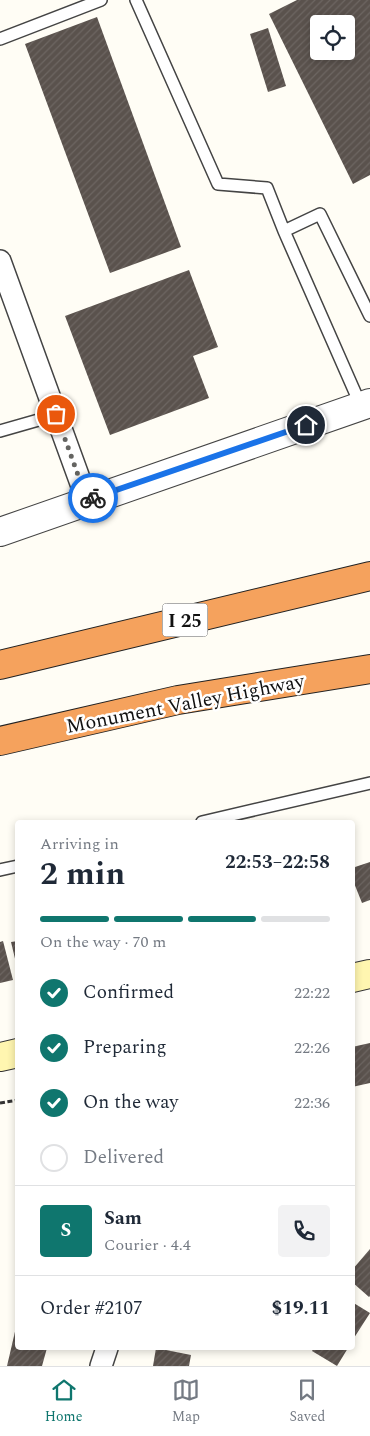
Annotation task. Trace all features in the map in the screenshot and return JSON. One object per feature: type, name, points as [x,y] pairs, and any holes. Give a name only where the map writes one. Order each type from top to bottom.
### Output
[{"type":"highway","name":"I 25","points":[[0,664],[370,576]]},
{"type":"highway","name":"Monument Valley Highway","points":[[0,741],[178,700],[370,669]]},
{"type":"main road","points":[[355,977],[370,974]]},
{"type":"main road","points":[[0,1057],[15,1054]]},
{"type":"street","points":[[0,260],[87,500]]},
{"type":"street","points":[[0,532],[365,404]]},
{"type":"street","points":[[101,1366],[106,1350]]},
{"type":"lane","points":[[0,40],[101,0]]},
{"type":"lane","points":[[136,0],[218,184],[266,188],[284,231],[365,404]]},
{"type":"lane","points":[[284,231],[320,214],[370,316]]},
{"type":"lane","points":[[0,431],[56,414]]},
{"type":"lane","points":[[211,820],[370,783]]},
{"type":"lane","points":[[0,870],[15,867]]},
{"type":"path","points":[[0,1103],[15,1100]]},
{"type":"building","points":[[297,0],[370,0],[370,175],[353,184],[269,14]]},
{"type":"building","points":[[97,17],[181,247],[110,273],[25,44]]},
{"type":"building","points":[[268,28],[286,86],[268,92],[250,34]]},
{"type":"building","points":[[189,270],[218,347],[193,356],[209,398],[110,435],[65,316]]},
{"type":"building","points":[[370,862],[370,900],[362,903],[355,886],[355,867]]},
{"type":"building","points":[[3,941],[13,980],[0,983],[0,942]]},
{"type":"building","points":[[15,941],[15,959],[11,942]]},
{"type":"building","points":[[370,1043],[370,1083],[355,1086],[355,1046]]},
{"type":"building","points":[[370,1249],[369,1297],[355,1285],[355,1266]]},
{"type":"building","points":[[355,1304],[370,1313],[355,1336]]},
{"type":"building","points":[[15,1332],[15,1350],[46,1350],[42,1366],[7,1366]]},
{"type":"building","points":[[156,1350],[191,1355],[189,1366],[153,1366]]},
{"type":"building","points":[[313,1350],[347,1350],[337,1366]]},
{"type":"way so far","points":[[56,414],[87,500],[93,498]]},
{"type":"route","points":[[93,498],[306,425]]}]
